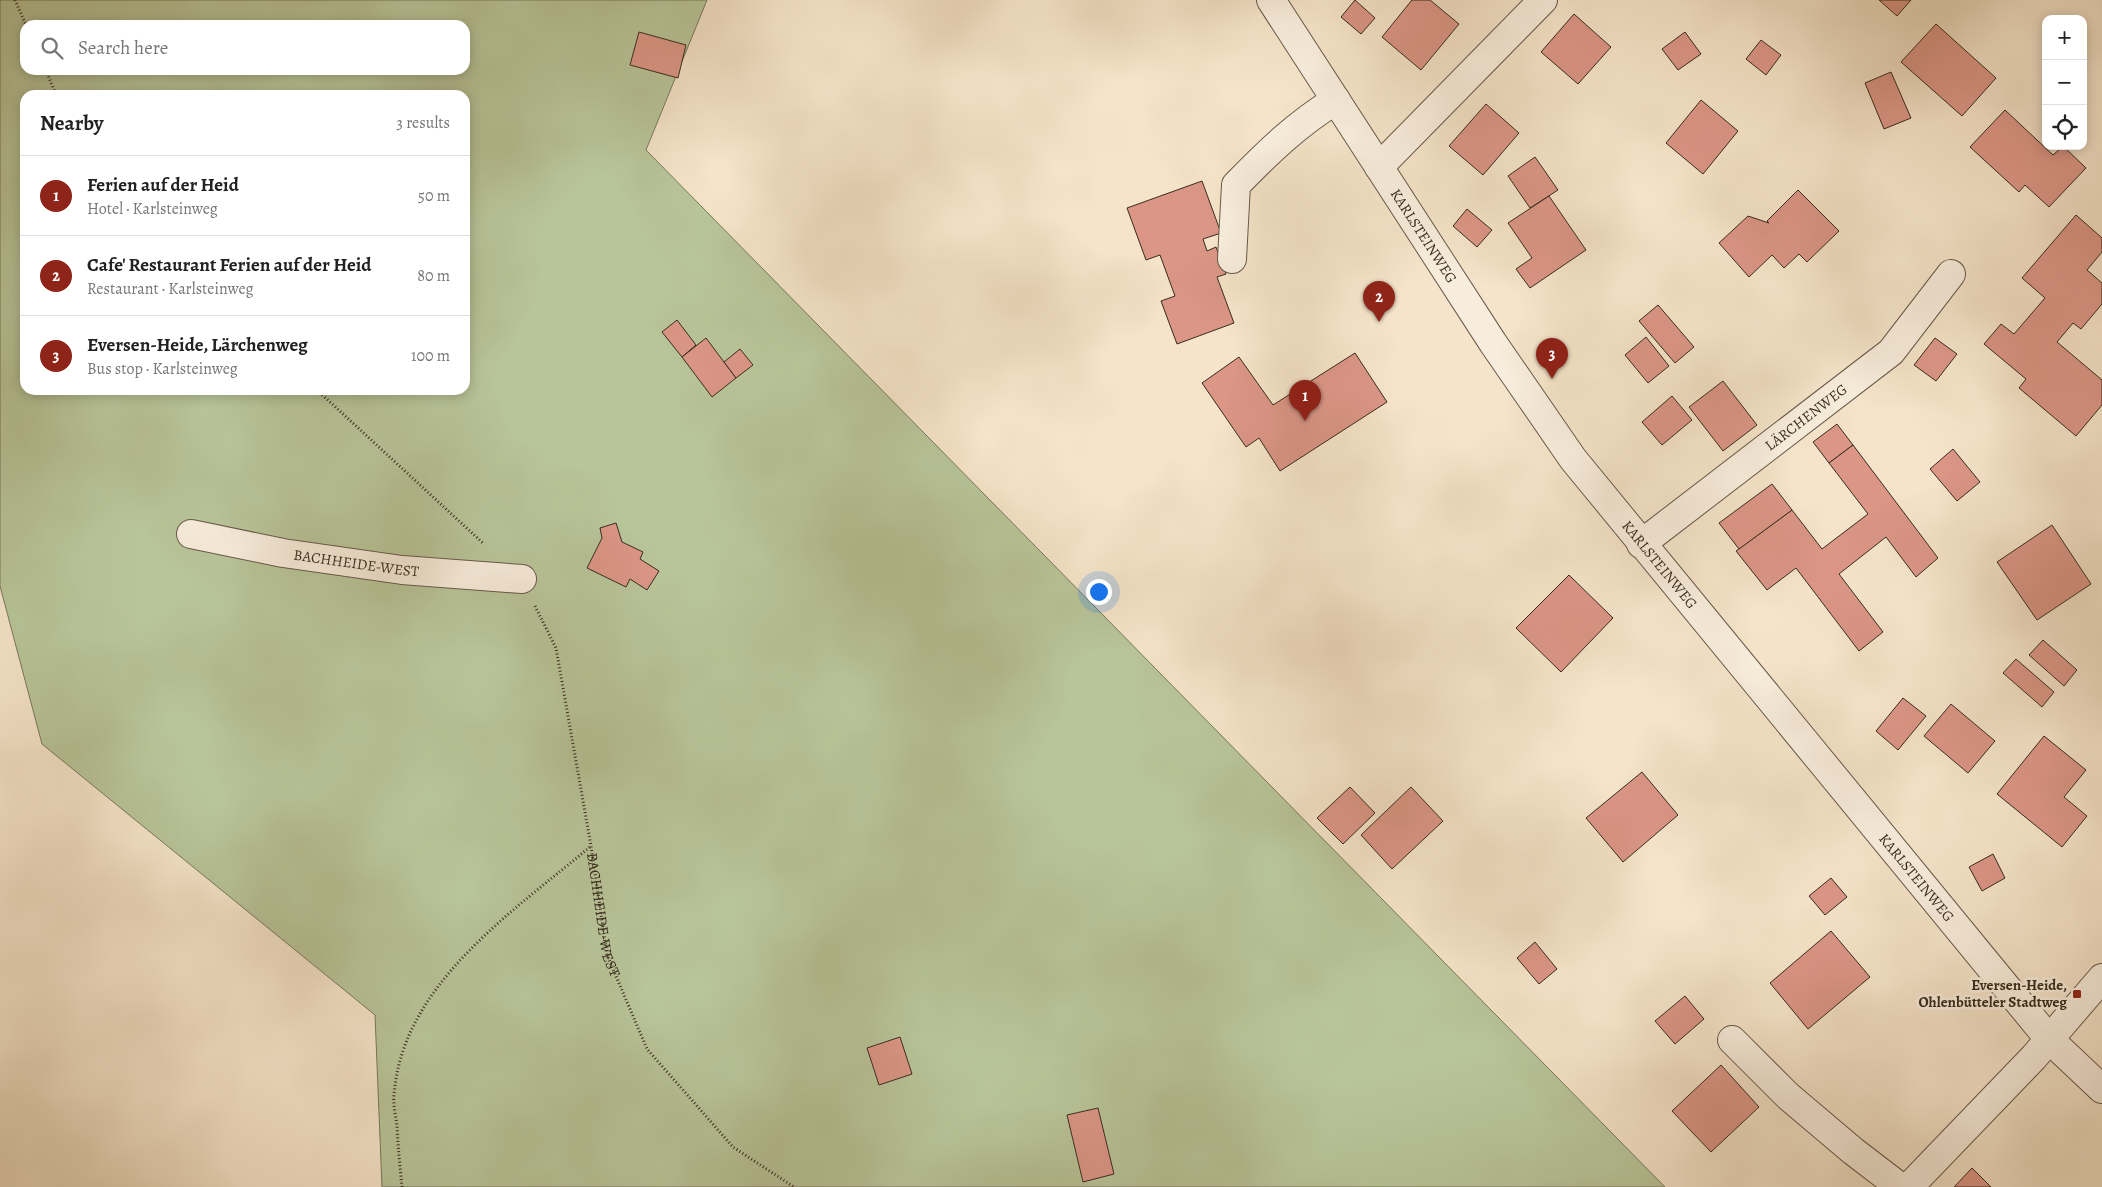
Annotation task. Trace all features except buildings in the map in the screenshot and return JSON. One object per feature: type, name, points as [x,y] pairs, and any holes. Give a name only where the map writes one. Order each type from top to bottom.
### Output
[{"type":"street","name":"KARLSTEINWEG","points":[[1271,0],[1530,397],[1573,459],[2049,1039],[2102,1089]]},
{"type":"street","points":[[1379,167],[1543,0]]},
{"type":"street","points":[[1232,258],[1236,185],[1278,142],[1314,113],[1336,100]]},
{"type":"street","name":"LÄRCHENWEG","points":[[1641,544],[1891,352],[1952,274]]},
{"type":"street","name":"BACHHEIDE-WEST","points":[[192,534],[283,553],[402,570],[522,579]]},
{"type":"street","points":[[1909,1187],[2034,1057],[2102,978]]},
{"type":"street","points":[[1732,1040],[1788,1096],[1852,1151],[1900,1187]]},
{"type":"path","points":[[15,0],[24,20]]},
{"type":"path","points":[[48,75],[54,90]]},
{"type":"path","points":[[322,395],[485,546]]},
{"type":"path","name":"BACHHEIDE-WEST","points":[[522,579],[556,648],[591,846],[607,955],[647,1048],[733,1147],[794,1187]]},
{"type":"path","points":[[402,1187],[394,1096],[403,1050],[426,1005],[458,962],[489,932],[591,846]]},
{"type":"green space","points":[[0,0],[707,0],[646,150],[1665,1187],[382,1187],[375,1015],[42,744],[0,586]]},
{"type":"place","name":"Cafe' Restaurant Ferien auf der Heid","points":[[1379,322]]},
{"type":"place","name":"Eversen-Heide, Lärchenweg","points":[[1552,379]]},
{"type":"place","name":"Ferien auf der Heid","points":[[1305,421]]},
{"type":"place","name":"Eversen-Heide, Ohlenbütteler Stadtweg","points":[[2077,994]]}]
